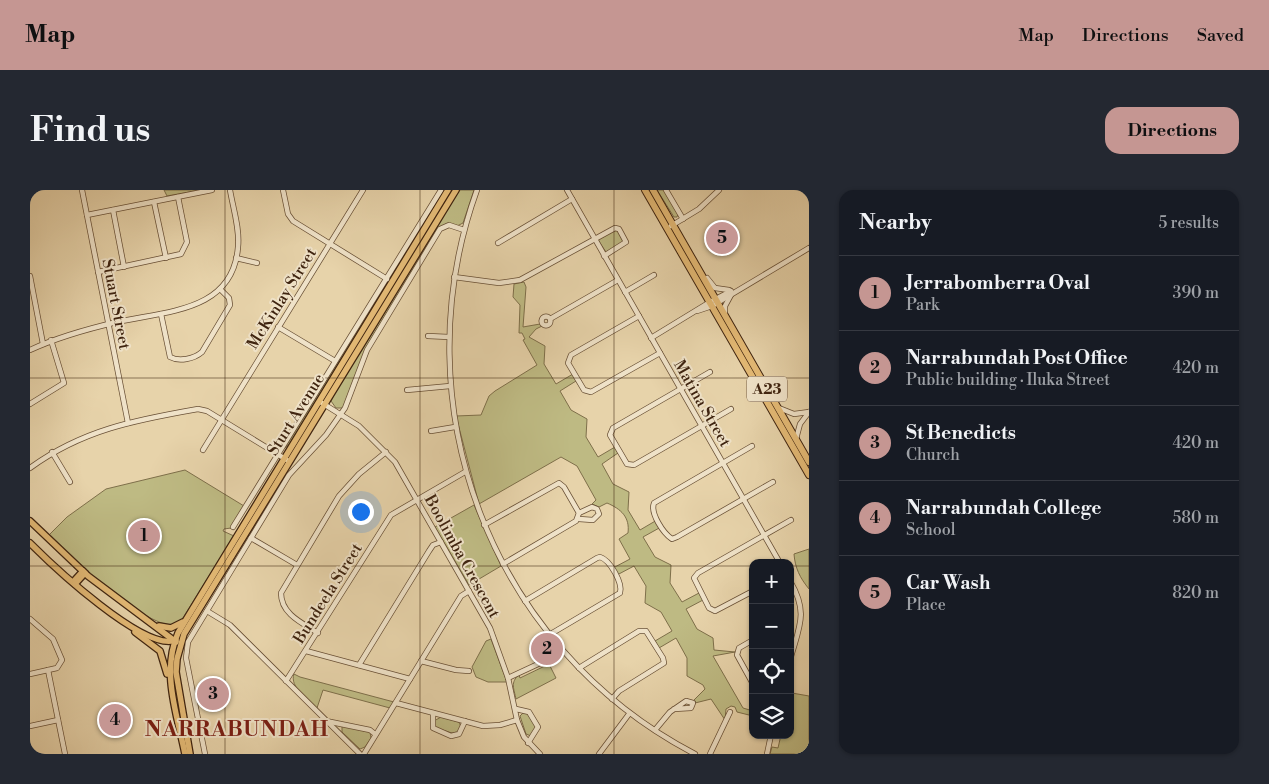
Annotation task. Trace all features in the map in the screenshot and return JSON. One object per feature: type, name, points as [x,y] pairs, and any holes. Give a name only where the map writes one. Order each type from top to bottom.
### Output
[{"type":"highway","name":"A23","points":[[645,190],[695,264],[713,302],[725,316],[809,462]]},
{"type":"highway","name":"A23","points":[[653,190],[670,227],[809,475]]},
{"type":"main road","name":"Sturt Avenue","points":[[176,652],[175,640],[184,620],[284,458],[322,403],[448,190]]},
{"type":"main road","name":"Sturt Avenue","points":[[394,284],[456,190]]},
{"type":"main road","name":"Sturt Avenue","points":[[176,652],[201,603],[284,458]]},
{"type":"main road","points":[[31,523],[84,572],[175,640],[176,680],[185,754]]},
{"type":"main road","points":[[30,543],[74,583],[159,650],[190,754]]},
{"type":"main road","points":[[74,583],[84,572]]},
{"type":"main road","points":[[118,619],[147,634],[168,641],[175,640],[180,636],[201,603]]},
{"type":"main road","points":[[152,623],[170,628],[184,620]]},
{"type":"main road","points":[[147,634],[151,630],[152,623]]},
{"type":"main road","points":[[171,686],[176,652]]},
{"type":"street","name":"Stuart Street","points":[[82,190],[128,423]]},
{"type":"street","points":[[87,215],[212,190]]},
{"type":"street","points":[[30,350],[52,340],[108,324],[161,314],[202,302],[220,289],[229,278],[236,258],[238,237],[230,190]]},
{"type":"street","points":[[283,190],[290,219],[394,284]]},
{"type":"street","name":"McKinlay Street","points":[[203,450],[363,190]]},
{"type":"street","name":"Sturt Avenue","points":[[233,527],[284,458],[335,361],[440,190]]},
{"type":"street","points":[[477,190],[464,230],[454,277],[449,337],[450,386],[455,427],[465,472],[484,526],[503,564],[525,601],[561,649],[630,714],[695,754]]},
{"type":"street","name":"Matina Street","points":[[567,190],[778,559]]},
{"type":"street","points":[[666,190],[683,219]]},
{"type":"street","points":[[670,227],[702,206],[720,190]]},
{"type":"street","points":[[98,272],[179,256],[187,244],[178,197]]},
{"type":"street","points":[[498,243],[572,199]]},
{"type":"street","points":[[154,202],[166,258]]},
{"type":"street","points":[[113,210],[124,267]]},
{"type":"street","name":"Sturt Avenue","points":[[205,754],[186,655],[187,643],[290,475],[326,435],[341,415],[351,396],[367,350],[440,229],[449,226],[464,230]]},
{"type":"street","points":[[454,277],[495,283],[517,281],[533,275],[617,228],[620,229],[626,242],[631,247]]},
{"type":"street","points":[[604,256],[626,242]]},
{"type":"street","points":[[652,338],[809,248]]},
{"type":"street","points":[[236,258],[257,263]]},
{"type":"street","points":[[695,264],[715,288],[735,290]]},
{"type":"street","points":[[30,276],[43,344]]},
{"type":"street","points":[[625,292],[654,276]]},
{"type":"street","points":[[550,319],[618,280]]},
{"type":"street","points":[[161,314],[170,357],[179,360],[199,355],[230,305],[229,298],[220,289]]},
{"type":"street","points":[[725,316],[727,301],[735,290]]},
{"type":"street","points":[[639,316],[571,355],[568,363],[584,390],[590,392],[660,353]]},
{"type":"street","points":[[278,326],[335,361]]},
{"type":"street","points":[[428,336],[449,337]]},
{"type":"street","points":[[30,404],[62,386],[64,383],[52,340]]},
{"type":"street","points":[[710,372],[613,428],[610,435],[618,451],[627,464],[634,465],[731,409]]},
{"type":"street","points":[[407,390],[450,386]]},
{"type":"street","name":"Boolimba Crescent","points":[[322,403],[369,435],[386,452],[417,499],[490,628],[508,678],[517,720],[528,743],[540,754]]},
{"type":"street","points":[[778,408],[790,413],[809,412]]},
{"type":"street","points":[[30,468],[52,452],[84,436],[128,423],[198,409],[204,410],[284,458]]},
{"type":"street","points":[[796,439],[800,424],[809,412]]},
{"type":"street","points":[[431,431],[455,427]]},
{"type":"street","points":[[752,446],[654,502],[653,510],[666,534],[675,538],[773,482]]},
{"type":"street","points":[[52,452],[70,482]]},
{"type":"street","points":[[318,633],[291,616],[281,601],[284,587],[346,488],[386,452]]},
{"type":"street","name":"Bundeela Street","points":[[286,681],[391,515],[465,472]]},
{"type":"street","points":[[484,526],[559,483],[564,487],[579,513],[579,519]]},
{"type":"street","points":[[503,564],[579,519],[593,520],[599,514],[597,509],[592,507],[579,513]]},
{"type":"street","points":[[749,592],[715,611],[709,608],[694,578],[698,573],[791,520]]},
{"type":"street","points":[[30,530],[31,523]]},
{"type":"street","points":[[251,538],[297,565]]},
{"type":"street","points":[[360,665],[429,551],[433,545],[441,542]]},
{"type":"street","points":[[525,601],[597,558],[606,560],[620,583],[620,593],[549,635]]},
{"type":"street","points":[[793,649],[802,608],[799,596],[794,588]]},
{"type":"street","points":[[207,611],[230,625],[326,721],[362,754],[396,703],[461,596],[469,591]]},
{"type":"street","points":[[30,619],[54,641],[60,652],[62,664],[58,668],[30,674]]},
{"type":"street","points":[[579,668],[585,662],[639,631],[646,631],[663,658],[664,663],[619,691],[612,699]]},
{"type":"street","points":[[749,642],[739,648],[737,655],[749,677]]},
{"type":"street","points":[[508,678],[551,658],[561,649]]},
{"type":"street","points":[[306,651],[410,679]]},
{"type":"street","points":[[421,661],[456,670],[469,671]]},
{"type":"street","points":[[48,670],[64,754]]},
{"type":"street","points":[[396,703],[492,726],[517,720]]},
{"type":"street","points":[[516,710],[529,712],[538,727],[528,743]]},
{"type":"street","points":[[655,730],[674,710]]},
{"type":"street","points":[[710,754],[730,712]]},
{"type":"street","points":[[433,713],[433,728],[451,736],[459,734],[465,721]]},
{"type":"street","points":[[603,753],[630,714]]},
{"type":"street","points":[[30,726],[58,720]]},
{"type":"street","points":[[326,721],[375,734]]},
{"type":"street","points":[[338,732],[343,724]]},
{"type":"street","points":[[767,754],[770,739]]},
{"type":"shaded area","points":[[164,190],[200,190],[167,196]]},
{"type":"shaded area","points":[[442,190],[446,190],[398,267],[392,273]]},
{"type":"shaded area","points":[[459,190],[474,190],[463,223],[457,226],[446,224],[439,228],[371,339],[343,408],[336,408],[331,401],[336,390]]},
{"type":"shaded area","points":[[657,190],[664,190],[678,214],[677,217],[674,217]]},
{"type":"shaded area","points":[[617,229],[625,241],[606,252],[598,240]]},
{"type":"shaded area","points":[[524,282],[526,287],[523,327],[540,324],[542,326],[536,329],[529,337],[545,346],[544,364],[556,384],[573,374],[576,381],[560,391],[571,410],[587,419],[586,437],[598,457],[615,447],[618,453],[602,464],[613,484],[629,492],[628,510],[640,530],[657,520],[661,527],[643,537],[655,557],[671,565],[670,583],[682,602],[699,593],[703,600],[686,609],[697,629],[713,638],[714,650],[735,652],[713,656],[743,708],[749,710],[749,715],[737,712],[735,707],[731,706],[726,709],[725,720],[711,699],[695,703],[693,701],[705,689],[703,685],[687,676],[687,658],[676,638],[659,648],[655,641],[672,631],[661,612],[645,603],[646,586],[634,566],[617,575],[613,568],[630,559],[619,539],[628,533],[628,522],[624,514],[607,503],[599,507],[592,504],[596,500],[577,466],[561,457],[479,504],[456,416],[481,415],[489,396],[537,365],[523,340],[525,339],[522,333],[519,333],[520,305],[513,297],[514,284]]},
{"type":"shaded area","points":[[383,288],[380,297],[291,443],[285,448]]},
{"type":"shaded area","points":[[185,470],[244,506],[231,528],[224,529],[223,531],[234,536],[181,621],[173,626],[143,614],[108,589],[49,535],[67,517],[106,489]]},
{"type":"shaded area","points":[[474,505],[501,566],[469,585],[435,527]]},
{"type":"shaded area","points":[[809,549],[809,589],[798,573],[794,554]]},
{"type":"shaded area","points":[[491,639],[507,682],[488,682],[476,677],[472,667],[486,641]]},
{"type":"shaded area","points":[[549,664],[556,678],[516,699],[513,686],[514,680],[519,675],[520,678]]},
{"type":"shaded area","points":[[294,674],[394,702],[390,708],[323,690],[317,708],[294,684]]},
{"type":"shaded area","points":[[794,693],[809,696],[809,754],[770,754],[772,747],[778,748],[780,739],[794,739]]},
{"type":"shaded area","points":[[523,713],[528,713],[536,727],[531,736],[526,734],[520,716]]},
{"type":"shaded area","points":[[441,717],[459,722],[461,727],[458,732],[452,733],[436,728],[434,721]]},
{"type":"shaded area","points":[[342,726],[370,732],[371,738],[365,747],[360,749],[342,732]]},
{"type":"place","name":"Car Wash","points":[[722,238]]},
{"type":"place","name":"Jerrabomberra Oval","points":[[144,536]]},
{"type":"place","name":"Narrabundah Post Office","points":[[547,649]]},
{"type":"place","name":"St Benedicts","points":[[213,694]]},
{"type":"place","name":"Narrabundah College","points":[[115,720]]},
{"type":"district","name":"NARRABUNDAH","points":[[237,729]]}]
